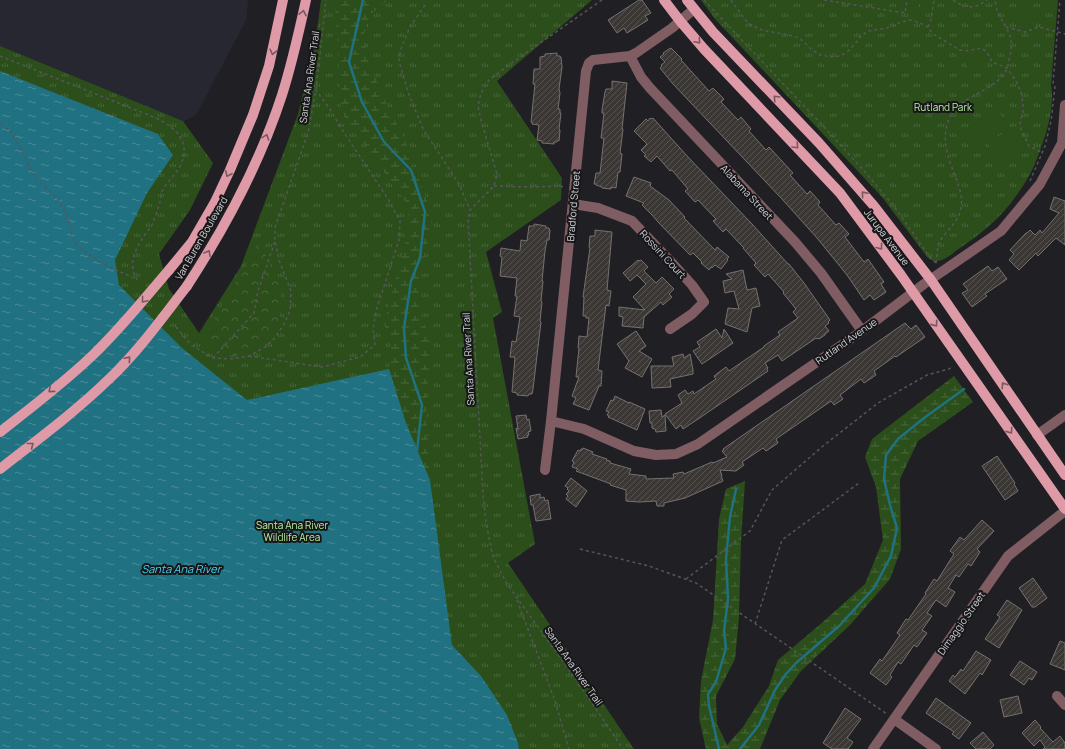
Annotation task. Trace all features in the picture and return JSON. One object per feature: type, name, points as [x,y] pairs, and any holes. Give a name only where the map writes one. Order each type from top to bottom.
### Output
[{"type":"main road","name":"Van Buren Boulevard","points":[[0,432],[94,354],[124,323],[192,242],[230,170],[254,115],[269,66],[283,0]]},
{"type":"main road","name":"Van Buren Boulevard","points":[[0,469],[62,420],[108,380],[141,344],[187,286],[226,222],[263,146],[282,96],[295,51],[306,0]]},
{"type":"main road","name":"Jurupa Avenue","points":[[664,0],[704,49],[837,189],[901,275],[1065,510]]},
{"type":"main road","name":"Jurupa Avenue","points":[[687,0],[743,64],[819,143],[874,206],[1065,475]]},
{"type":"street","name":"Bradford Street","points":[[544,470],[551,421],[586,70],[589,63],[593,60],[630,56],[636,53],[694,9]]},
{"type":"street","name":"Alabama Street","points":[[630,56],[641,76],[650,88],[795,242],[820,273],[862,331]]},
{"type":"street","name":"Rutland Avenue","points":[[551,421],[584,429],[634,451],[656,455],[676,454],[698,444],[862,331],[913,292],[1001,231],[1040,184],[1063,142],[1065,105]]},
{"type":"street","name":"Rossini Court","points":[[573,204],[598,208],[632,221],[692,285],[704,302],[692,314],[670,329]]},
{"type":"street","points":[[1037,435],[1065,416]]},
{"type":"street","name":"Dimaggio Street","points":[[873,749],[1008,556],[1065,510]]},
{"type":"street","points":[[1057,696],[1065,705]]},
{"type":"street","points":[[894,719],[936,749]]},
{"type":"path","name":"Santa Ana River Trail","points":[[176,327],[191,345],[213,358],[229,359],[250,356],[265,347],[273,340],[283,326],[290,311],[291,291],[279,260],[275,240],[275,227],[308,133],[316,90],[326,0]]},
{"type":"path","points":[[425,5],[410,27],[400,51],[398,61],[408,92],[423,129],[459,184],[470,210],[494,186],[497,174],[478,106],[481,94],[489,80],[602,0]]},
{"type":"path","points":[[704,0],[865,172],[893,205],[929,256],[936,263]]},
{"type":"path","points":[[731,0],[749,24],[762,30],[799,38],[811,50],[820,55],[831,57],[840,56],[847,52],[860,37],[868,31],[887,28],[910,20],[928,27],[934,34],[960,50],[964,51],[978,48],[983,49],[988,54],[992,62],[1007,68],[1016,81],[1021,92],[1023,102],[1023,113],[1020,122],[1021,129],[1029,146],[1043,153]]},
{"type":"path","points":[[824,0],[905,13],[907,0]]},
{"type":"path","points":[[928,27],[931,20],[934,0]]},
{"type":"path","points":[[953,0],[964,7],[976,7],[987,0]]},
{"type":"path","points":[[936,263],[938,246],[942,238],[959,216],[962,207],[960,189],[946,149],[945,136],[947,123],[952,113],[964,101],[989,88],[1005,74],[1011,51],[1010,38],[1006,27],[999,16],[995,0]]},
{"type":"path","points":[[1030,181],[1043,153],[1051,121],[1055,87],[1053,84],[1060,0]]},
{"type":"path","points":[[1006,27],[1025,32],[1038,27],[1065,34]]},
{"type":"path","points":[[0,56],[156,118],[167,124],[179,135],[183,142],[184,152],[180,166],[162,192],[154,222],[136,248],[132,259],[132,267],[139,283]]},
{"type":"path","points":[[250,356],[322,367],[360,357],[375,345],[373,330],[376,311],[399,240],[400,221],[388,199],[330,109],[316,90]]},
{"type":"path","points":[[0,124],[11,132],[37,179],[57,198],[66,213],[72,236],[77,245],[103,264],[136,279]]},
{"type":"path","points":[[494,186],[558,186],[574,188]]},
{"type":"path","name":"Santa Ana River Trail","points":[[470,210],[468,224],[481,464],[486,523],[493,557],[507,584],[577,681],[623,749]]},
{"type":"path","points":[[213,358],[254,313],[258,291],[275,240]]},
{"type":"path","points":[[936,263],[941,262]]},
{"type":"path","points":[[686,580],[750,531],[772,490],[823,446],[878,404],[927,375],[949,369],[961,361]]},
{"type":"path","points":[[755,624],[782,540],[859,483]]},
{"type":"path","points":[[580,549],[649,566],[696,583],[894,719]]},
{"type":"path","points":[[516,597],[555,700],[569,749]]},
{"type":"shaded area","points":[[0,0],[248,0],[246,20],[196,115],[183,121],[0,46]]},
{"type":"green space","name":"Santa Ana River Wildlife Area","points":[[321,0],[592,0],[497,81],[562,178],[561,200],[486,252],[502,312],[493,318],[535,544],[508,563],[634,749],[0,749],[0,46],[183,121],[213,163],[190,210],[159,254],[169,289],[199,333],[241,266],[298,114],[315,45]]},
{"type":"green space","points":[[335,0],[388,0],[369,16],[364,34],[368,61],[387,105],[404,138],[433,217],[418,289],[422,319],[431,339],[426,410],[430,480],[406,423],[389,369],[391,345],[384,323],[410,225],[405,201],[341,112]]},
{"type":"green space","name":"Rutland Park","points":[[701,0],[1058,0],[1051,85],[1052,103],[1047,128],[1035,164],[1020,191],[1008,207],[989,226],[945,259],[936,261],[932,260],[928,258],[882,197],[715,19]]},
{"type":"green space","points":[[910,0],[919,0],[917,14],[908,13]]},
{"type":"green space","points":[[1026,9],[1034,12],[1037,20],[1034,28],[1026,31],[1018,28],[1015,20],[1018,12]]},
{"type":"green space","points":[[977,50],[985,53],[988,61],[985,69],[977,72],[969,69],[966,61],[969,53]]},
{"type":"green space","points":[[998,110],[1008,127],[979,145],[969,128]]},
{"type":"green space","points":[[1015,126],[1025,144],[997,161],[988,143]]},
{"type":"green space","points":[[259,240],[280,288],[282,302],[280,315],[273,332],[257,350],[246,355],[229,355],[200,342],[244,269]]},
{"type":"green space","points":[[954,376],[973,402],[918,441],[900,479],[901,549],[890,579],[850,625],[801,671],[780,700],[760,749],[706,749],[699,718],[701,681],[713,620],[719,519],[726,489],[745,481],[741,541],[739,618],[735,659],[716,696],[717,724],[727,745],[743,727],[769,686],[778,660],[865,584],[883,540],[876,487],[865,457],[872,439]]},
{"type":"water","name":"Santa Ana River","points":[[0,71],[158,134],[173,155],[147,193],[115,260],[119,285],[182,348],[247,400],[389,369],[406,423],[430,480],[452,645],[481,676],[507,715],[519,749],[0,749]]},
{"type":"building","points":[[639,0],[642,0],[651,13],[645,16],[648,20],[627,33],[624,28],[617,33],[608,20]]},
{"type":"building","points":[[671,48],[709,91],[713,88],[724,99],[721,102],[738,120],[741,117],[751,129],[749,131],[766,150],[769,147],[793,173],[790,175],[807,194],[810,191],[820,202],[818,205],[836,225],[839,223],[849,234],[845,237],[864,262],[868,259],[884,282],[881,284],[886,292],[874,300],[870,295],[864,300],[847,275],[817,238],[673,84],[660,68],[665,62],[660,57]]},
{"type":"building","points":[[557,53],[557,56],[561,57],[562,67],[558,109],[560,109],[561,113],[559,141],[554,142],[554,144],[542,143],[542,141],[537,140],[539,125],[532,124],[531,122],[535,84],[533,84],[534,69],[540,69],[540,57],[545,56],[545,54]]},
{"type":"building","points":[[612,81],[627,83],[620,153],[622,154],[620,172],[618,172],[616,188],[611,187],[611,189],[602,188],[594,184],[596,173],[600,173],[604,138],[601,138],[604,113],[602,113],[602,110],[605,92],[606,89],[612,89]]},
{"type":"building","points":[[650,118],[653,118],[789,264],[830,320],[825,326],[829,331],[825,335],[819,339],[816,338],[782,361],[778,355],[765,363],[768,371],[683,429],[681,425],[676,429],[665,414],[682,403],[678,395],[685,390],[688,394],[693,391],[694,394],[716,379],[714,376],[726,367],[729,371],[764,347],[780,335],[778,332],[798,318],[793,312],[796,309],[783,293],[784,292],[768,274],[765,277],[754,265],[756,263],[744,248],[726,229],[723,232],[713,221],[716,219],[698,200],[695,202],[685,191],[688,189],[672,170],[670,171],[657,156],[651,162],[644,156],[646,155],[641,150],[647,144],[634,131],[646,119],[648,121]]},
{"type":"building","points":[[634,177],[651,183],[650,186],[669,200],[715,250],[717,247],[729,257],[721,269],[715,265],[709,270],[693,253],[690,255],[642,205],[644,203],[626,196]]},
{"type":"building","points":[[1054,197],[1065,201],[1065,245],[1056,238],[1038,256],[1036,253],[1019,270],[1009,260],[1014,254],[1010,250],[1030,230],[1035,235],[1040,230],[1042,233],[1059,213],[1050,209]]},
{"type":"building","points":[[534,224],[546,226],[546,228],[549,228],[550,230],[549,240],[547,240],[545,251],[542,281],[541,322],[533,389],[532,394],[529,394],[528,396],[517,395],[517,393],[512,392],[515,357],[510,357],[512,341],[516,342],[520,317],[514,316],[517,296],[515,296],[517,278],[500,276],[502,257],[500,256],[501,248],[520,251],[521,240],[527,241],[529,226],[534,226]]},
{"type":"building","points":[[595,230],[612,232],[607,290],[611,291],[609,306],[606,305],[598,370],[602,371],[601,386],[599,386],[589,410],[573,404],[576,398],[572,396],[579,377],[576,377],[579,336],[587,337],[589,318],[583,316],[583,297],[590,248],[590,236],[595,236]]},
{"type":"building","points":[[638,260],[641,260],[648,267],[644,271],[656,283],[662,277],[674,289],[669,294],[672,297],[663,305],[661,302],[644,317],[643,328],[622,326],[623,317],[619,316],[619,307],[645,310],[633,297],[646,284],[637,275],[630,281],[623,273]]},
{"type":"building","points":[[988,266],[992,271],[998,267],[1007,279],[985,294],[987,296],[972,307],[962,293],[968,290],[963,284]]},
{"type":"building","points":[[743,270],[747,290],[756,288],[760,306],[752,308],[747,332],[725,324],[728,308],[739,309],[734,291],[725,293],[723,281],[732,279],[726,274]]},
{"type":"building","points":[[905,323],[911,329],[916,325],[925,337],[874,371],[876,375],[864,383],[861,379],[840,395],[843,399],[834,405],[831,401],[776,439],[778,443],[766,451],[763,448],[742,462],[744,465],[736,471],[720,470],[723,481],[685,498],[664,503],[664,506],[657,506],[656,501],[626,501],[626,490],[576,471],[578,469],[572,467],[574,462],[572,461],[578,450],[580,451],[583,448],[593,452],[592,454],[607,459],[606,460],[610,461],[610,463],[631,469],[629,474],[646,476],[646,479],[674,478],[673,474],[683,472],[684,474],[727,457],[722,451],[724,450],[723,449]]},
{"type":"building","points":[[716,329],[722,338],[724,329],[733,343],[702,364],[693,351],[700,347],[697,342]]},
{"type":"building","points":[[636,331],[646,346],[639,351],[652,359],[642,377],[625,368],[629,361],[617,344]]},
{"type":"building","points":[[683,354],[684,358],[690,354],[693,374],[670,379],[671,387],[652,388],[651,366],[674,366],[672,357]]},
{"type":"building","points":[[615,396],[645,409],[637,430],[608,417],[609,416],[607,415],[609,412],[606,411],[611,400],[613,401]]},
{"type":"building","points":[[661,410],[662,417],[665,415],[666,431],[656,432],[655,429],[652,428],[652,423],[650,423],[649,411]]},
{"type":"building","points":[[526,415],[527,420],[529,419],[531,431],[528,432],[528,437],[518,439],[516,416]]},
{"type":"building","points":[[997,456],[1015,483],[1014,484],[1018,491],[1005,500],[982,466]]},
{"type":"building","points":[[571,478],[587,491],[576,507],[566,499],[568,496],[566,494],[569,491],[565,486]]},
{"type":"building","points":[[540,494],[540,498],[544,497],[545,501],[548,500],[551,519],[536,521],[530,496]]},
{"type":"building","points":[[982,520],[994,531],[977,549],[980,552],[971,566],[968,564],[959,577],[956,575],[948,588],[955,592],[946,607],[936,600],[927,613],[932,616],[922,630],[927,633],[917,647],[914,645],[901,664],[898,662],[890,675],[892,677],[886,685],[870,673],[880,659],[882,661],[900,635],[897,633],[926,594],[925,593],[934,579],[937,581],[954,554],[950,551],[960,537],[964,540]]},
{"type":"building","points":[[1033,578],[1047,598],[1035,607],[1032,607],[1019,588]]},
{"type":"building","points":[[1007,600],[1022,610],[999,648],[985,639],[1000,617],[997,615]]},
{"type":"building","points":[[1060,641],[1065,643],[1065,670],[1050,664]]},
{"type":"building","points":[[976,651],[991,660],[982,675],[980,673],[965,694],[949,681],[953,675],[955,677],[961,669],[963,671]]},
{"type":"building","points":[[1020,661],[1037,672],[1032,680],[1029,678],[1024,685],[1010,675]]},
{"type":"building","points":[[1018,696],[1022,713],[1004,717],[1000,700]]},
{"type":"building","points":[[936,698],[971,723],[959,739],[952,734],[954,732],[926,713]]},
{"type":"building","points":[[845,708],[861,719],[847,738],[853,742],[848,749],[832,749],[823,743]]},
{"type":"building","points":[[1035,720],[1053,742],[1060,736],[1065,743],[1065,749],[1043,749],[1045,747],[1040,740],[1034,746],[1022,733]]},
{"type":"building","points":[[983,732],[994,745],[990,749],[976,749],[970,743]]},
{"type":"waterway","points":[[363,0],[349,62],[362,102],[384,142],[411,170],[425,212],[420,258],[411,281],[404,328],[406,358],[422,405],[417,451]]},
{"type":"waterway","points":[[740,749],[759,725],[775,690],[786,674],[796,663],[839,626],[874,588],[891,556],[897,528],[884,479],[886,455],[898,439],[964,389]]},
{"type":"waterway","points":[[719,749],[709,706],[708,694],[716,682],[726,648],[724,631],[728,599],[726,559],[730,517],[736,489]]}]
